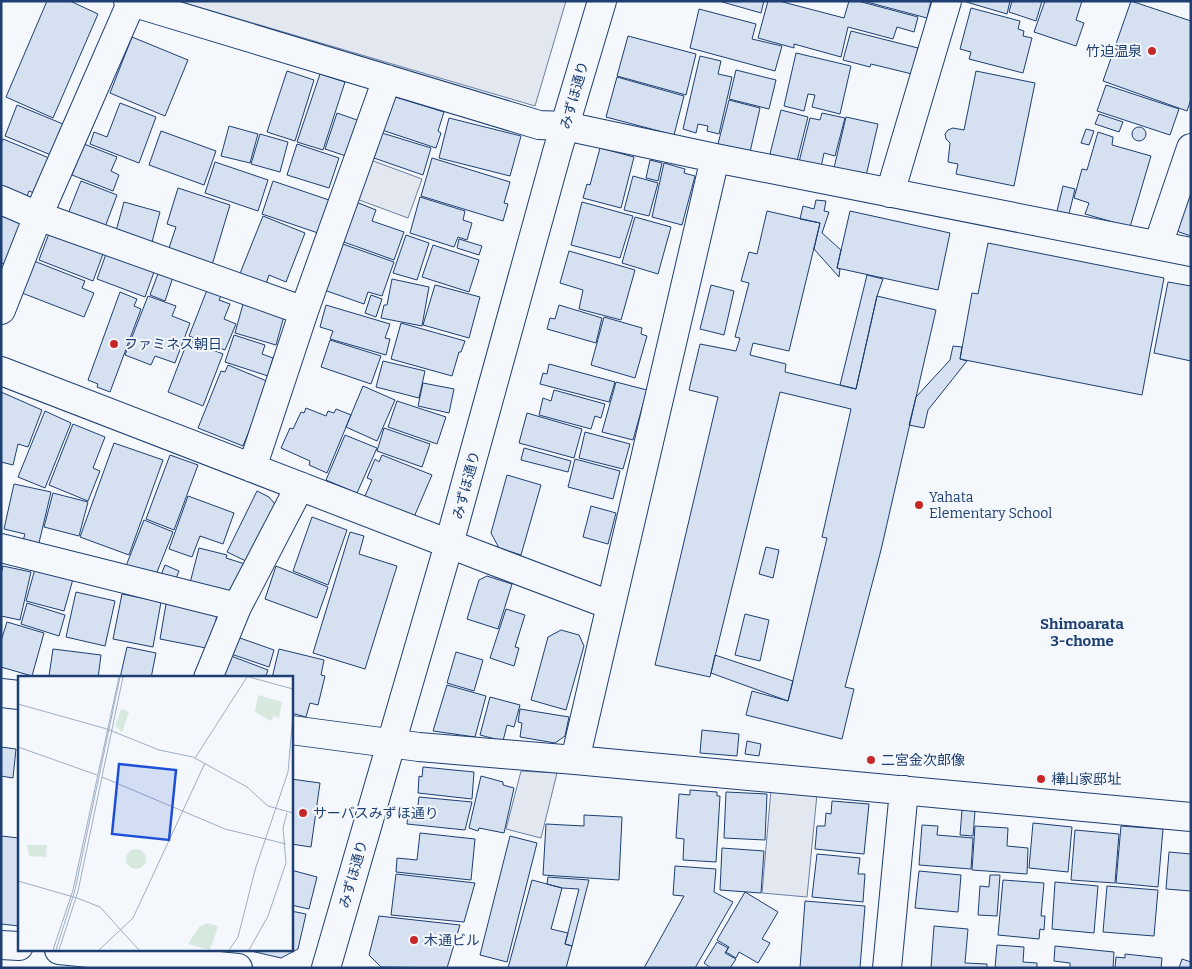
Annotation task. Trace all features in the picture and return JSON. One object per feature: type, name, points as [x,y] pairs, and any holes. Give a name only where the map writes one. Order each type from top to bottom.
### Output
[{"type":"street","name":"みずほ通り","points":[[326,968],[449,544],[565,126],[602,1]]},
{"type":"street","points":[[890,193],[947,1]]},
{"type":"street","points":[[1,310],[38,216],[130,2],[538,125],[565,126],[715,158],[1191,252]]},
{"type":"street","points":[[252,468],[304,311],[387,79]]},
{"type":"street","points":[[1158,245],[1191,148]]},
{"type":"street","points":[[575,760],[715,158]]},
{"type":"street","points":[[1,200],[38,216],[304,311]]},
{"type":"street","points":[[1,371],[610,605]]},
{"type":"street","points":[[209,676],[238,607],[300,486]]},
{"type":"street","points":[[1,548],[238,607]]},
{"type":"street","points":[[1,693],[18,695]]},
{"type":"street","points":[[292,730],[391,744],[1191,817]]},
{"type":"street","points":[[887,968],[904,790]]},
{"type":"street","points":[[1,945],[18,946]]},
{"type":"street","points":[[79,952],[238,968]]},
{"type":"shaded area","points":[[178,1],[566,1],[535,106]]},
{"type":"shaded area","points":[[368,159],[422,179],[408,218],[354,198]]},
{"type":"shaded area","points":[[521,771],[557,773],[541,838],[506,829]]},
{"type":"shaded area","points":[[771,790],[817,794],[807,897],[762,893]]},
{"type":"building","points":[[47,1],[70,1],[98,14],[53,118],[6,97]]},
{"type":"building","points":[[719,1],[764,1],[761,13]]},
{"type":"building","points":[[768,1],[779,1],[844,18],[849,1],[858,1],[918,17],[914,32],[897,27],[893,39],[848,27],[841,57],[794,44],[794,48],[758,38]]},
{"type":"building","points":[[863,1],[931,1],[927,18]]},
{"type":"building","points":[[963,1],[1010,1],[1007,14]]},
{"type":"building","points":[[1012,1],[1042,1],[1036,21],[1009,12]]},
{"type":"building","points":[[1045,1],[1082,1],[1076,20],[1084,23],[1076,46],[1034,32]]},
{"type":"building","name":"竹迫温泉","points":[[1131,1],[1191,21],[1191,99],[1187,111],[1103,81]]},
{"type":"building","points":[[971,8],[1020,21],[1018,29],[1024,31],[1023,36],[1032,38],[1023,73],[969,59],[971,52],[960,49]]},
{"type":"building","points":[[699,9],[756,24],[752,39],[782,46],[775,71],[690,48]]},
{"type":"building","points":[[851,31],[918,48],[912,74],[871,64],[870,67],[843,60]]},
{"type":"building","points":[[628,36],[696,54],[686,95],[617,76]]},
{"type":"building","points":[[132,37],[188,60],[165,116],[110,93]]},
{"type":"building","points":[[796,53],[851,66],[840,114],[812,107],[815,95],[808,94],[804,111],[784,106]]},
{"type":"building","points":[[700,56],[721,61],[718,74],[732,77],[719,134],[707,131],[708,126],[698,124],[696,133],[683,129]]},
{"type":"building","points":[[736,70],[776,80],[769,109],[729,99]]},
{"type":"building","points":[[287,71],[314,80],[295,141],[267,132]]},
{"type":"building","points":[[976,71],[1035,83],[1014,186],[956,174],[958,164],[948,162],[950,143],[946,139],[945,134],[953,128],[964,130]]},
{"type":"building","points":[[320,74],[345,82],[323,150],[297,142]]},
{"type":"building","points":[[617,77],[684,96],[674,135],[606,117]]},
{"type":"building","points":[[1106,85],[1179,109],[1170,135],[1097,111]]},
{"type":"building","points":[[392,96],[444,112],[438,131],[441,133],[436,148],[382,130]]},
{"type":"building","points":[[729,100],[760,108],[750,152],[718,144]]},
{"type":"building","points":[[120,103],[156,117],[139,163],[90,144],[94,132],[107,137]]},
{"type":"building","points":[[17,105],[63,124],[51,155],[5,136]]},
{"type":"building","points":[[781,110],[808,117],[797,161],[770,154]]},
{"type":"building","points":[[337,113],[360,121],[349,157],[325,149]]},
{"type":"building","points":[[822,113],[845,118],[835,156],[824,153],[821,167],[799,162],[810,118],[820,120]]},
{"type":"building","points":[[1099,114],[1123,122],[1119,132],[1095,124]]},
{"type":"building","points":[[846,117],[878,124],[866,176],[834,168]]},
{"type":"building","points":[[449,118],[521,136],[510,176],[439,158]]},
{"type":"building","points":[[229,126],[258,134],[250,163],[221,156]]},
{"type":"building","points":[[1136,127],[1142,127],[1146,134],[1142,141],[1136,141],[1132,137],[1132,131]]},
{"type":"building","points":[[1086,129],[1094,131],[1089,145],[1081,143]]},
{"type":"building","points":[[161,131],[216,151],[204,185],[149,165]]},
{"type":"building","points":[[1098,132],[1113,137],[1112,145],[1151,156],[1130,227],[1085,214],[1089,203],[1074,198],[1082,169],[1087,170]]},
{"type":"building","points":[[382,133],[431,148],[423,175],[374,158]]},
{"type":"building","points":[[260,134],[288,142],[280,172],[251,164]]},
{"type":"building","points":[[3,139],[49,158],[34,193],[29,191],[26,199],[1,188],[1,143]]},
{"type":"building","points":[[84,144],[117,157],[111,171],[119,175],[113,191],[72,175]]},
{"type":"building","points":[[297,144],[339,158],[329,188],[287,175]]},
{"type":"building","points":[[600,148],[634,157],[621,208],[583,198],[587,184],[590,185]]},
{"type":"building","points":[[432,158],[510,182],[504,203],[508,204],[503,221],[421,196]]},
{"type":"building","points":[[650,160],[662,163],[658,181],[646,178]]},
{"type":"building","points":[[215,162],[268,180],[258,211],[205,193]]},
{"type":"building","points":[[664,163],[685,169],[684,173],[695,176],[682,225],[652,217]]},
{"type":"building","points":[[633,176],[658,183],[649,216],[624,210]]},
{"type":"building","points":[[81,181],[117,195],[105,227],[68,214]]},
{"type":"building","points":[[273,181],[329,200],[318,233],[262,214]]},
{"type":"building","points":[[1191,185],[1191,236],[1179,232],[1175,225]]},
{"type":"building","points":[[1063,186],[1075,189],[1069,214],[1057,211]]},
{"type":"building","points":[[178,188],[230,205],[212,265],[168,251],[176,227],[167,224]]},
{"type":"building","points":[[420,197],[465,211],[463,220],[472,223],[467,240],[458,237],[454,247],[410,233]]},
{"type":"building","points":[[816,200],[826,201],[824,211],[829,212],[822,233],[841,250],[837,268],[840,269],[839,277],[814,249],[820,223],[800,219],[803,206],[814,209]]},
{"type":"building","points":[[124,202],[160,212],[152,242],[116,231]]},
{"type":"building","points":[[356,202],[376,210],[372,221],[404,232],[394,260],[341,241]]},
{"type":"building","points":[[582,202],[633,216],[620,258],[571,245]]},
{"type":"building","points":[[1,210],[15,216],[14,221],[22,224],[7,265],[1,263]]},
{"type":"building","points":[[767,211],[820,223],[789,351],[753,343],[750,355],[786,364],[785,372],[856,389],[877,296],[936,310],[881,550],[845,687],[854,689],[842,739],[746,715],[752,691],[788,701],[827,538],[822,537],[851,409],[780,392],[710,677],[655,665],[718,397],[689,390],[700,344],[736,351],[740,338],[735,337],[749,283],[741,281],[749,252],[757,254]]},
{"type":"building","points":[[850,211],[950,233],[938,290],[837,268]]},
{"type":"building","points":[[263,216],[305,233],[286,282],[269,275],[265,287],[239,276]]},
{"type":"building","points":[[635,217],[671,227],[658,274],[622,263]]},
{"type":"building","points":[[50,231],[96,249],[95,251],[103,254],[93,281],[39,260]]},
{"type":"building","points":[[406,235],[429,243],[417,280],[393,273]]},
{"type":"building","points":[[459,239],[482,246],[479,255],[457,248]]},
{"type":"building","points":[[340,243],[394,262],[382,296],[368,292],[364,304],[324,290]]},
{"type":"building","points":[[988,243],[1164,278],[1142,395],[960,359],[972,293],[978,294]]},
{"type":"building","points":[[433,245],[479,260],[469,292],[422,277]]},
{"type":"building","points":[[569,251],[635,270],[621,320],[579,309],[583,290],[560,283]]},
{"type":"building","points":[[106,254],[154,272],[145,297],[97,279]]},
{"type":"building","points":[[34,261],[85,281],[82,288],[94,293],[84,317],[22,293]]},
{"type":"building","points":[[159,271],[173,277],[165,301],[150,295]]},
{"type":"building","points":[[867,275],[883,279],[877,296],[856,389],[840,385]]},
{"type":"building","points":[[392,279],[429,287],[422,326],[381,318],[384,305],[387,305]]},
{"type":"building","points":[[1168,282],[1191,286],[1191,361],[1154,353]]},
{"type":"building","points":[[435,285],[480,297],[469,338],[423,325]]},
{"type":"building","points":[[711,285],[734,291],[724,335],[700,329]]},
{"type":"building","points":[[207,290],[221,296],[219,300],[230,304],[224,319],[236,324],[225,350],[189,336]]},
{"type":"building","name":"ファミネス朝日","points":[[120,292],[137,299],[134,306],[141,309],[110,392],[97,387],[98,384],[88,380]]},
{"type":"building","points":[[371,295],[382,299],[376,317],[365,313]]},
{"type":"building","points":[[148,296],[176,306],[172,316],[190,323],[175,363],[155,356],[151,365],[125,355]]},
{"type":"building","points":[[243,304],[284,316],[276,345],[235,333]]},
{"type":"building","points":[[326,305],[390,324],[385,338],[390,339],[386,355],[330,339],[333,331],[320,327]]},
{"type":"building","points":[[559,305],[602,318],[596,343],[547,329],[550,318],[555,319]]},
{"type":"building","points":[[604,317],[642,328],[641,334],[647,336],[635,378],[591,365]]},
{"type":"building","points":[[401,323],[465,341],[461,352],[459,352],[452,376],[391,359]]},
{"type":"building","points":[[234,335],[265,345],[262,354],[273,358],[268,376],[225,362]]},
{"type":"building","points":[[188,340],[223,354],[203,406],[168,392]]},
{"type":"building","points":[[330,340],[381,356],[371,384],[321,367]]},
{"type":"building","points":[[953,346],[962,347],[960,359],[967,361],[928,410],[924,428],[909,425],[916,397],[950,360]]},
{"type":"building","points":[[383,361],[425,371],[419,398],[376,387]]},
{"type":"building","points":[[549,364],[615,382],[609,402],[540,384],[543,373],[547,374]]},
{"type":"building","points":[[228,365],[269,382],[243,446],[198,428],[221,371],[225,372]]},
{"type":"building","points":[[616,382],[647,390],[633,440],[602,432]]},
{"type":"building","points":[[423,383],[454,389],[449,413],[418,406]]},
{"type":"building","points":[[363,386],[395,400],[377,441],[346,427]]},
{"type":"building","points":[[554,390],[605,404],[601,418],[595,416],[591,429],[539,415],[543,398],[551,401]]},
{"type":"building","points":[[1,392],[42,410],[28,447],[18,444],[13,465],[1,462]]},
{"type":"building","points":[[397,401],[446,417],[437,444],[388,427]]},
{"type":"building","points":[[306,408],[326,416],[328,411],[334,413],[336,409],[351,415],[327,473],[309,465],[310,461],[281,448],[290,428],[293,429],[301,412],[304,413]]},
{"type":"building","points":[[45,411],[71,423],[45,488],[18,477]]},
{"type":"building","points":[[527,413],[582,429],[574,458],[519,443]]},
{"type":"building","points":[[73,424],[105,437],[93,468],[100,471],[88,501],[49,485]]},
{"type":"building","points":[[384,428],[430,444],[422,467],[377,451]]},
{"type":"building","points":[[585,432],[630,444],[623,469],[579,458]]},
{"type":"building","points":[[345,435],[377,448],[357,493],[326,480]]},
{"type":"building","points":[[114,443],[163,460],[129,555],[80,537]]},
{"type":"building","points":[[524,448],[571,461],[568,472],[521,460]]},
{"type":"building","points":[[170,455],[198,465],[174,530],[146,519]]},
{"type":"building","points":[[382,455],[432,475],[414,517],[365,496],[372,480],[367,478],[375,459],[379,462]]},
{"type":"building","points":[[575,459],[620,471],[613,499],[568,487]]},
{"type":"building","points":[[507,475],[541,485],[521,555],[499,548],[491,533]]},
{"type":"building","points":[[14,484],[51,492],[38,547],[22,544],[25,534],[4,529]]},
{"type":"building","points":[[257,491],[269,497],[278,508],[250,563],[227,552]]},
{"type":"building","points":[[53,493],[88,502],[79,536],[44,527]]},
{"type":"building","points":[[188,496],[234,513],[223,544],[200,536],[192,557],[169,549]]},
{"type":"building","points":[[591,506],[616,513],[608,544],[583,537]]},
{"type":"building","points":[[312,517],[347,530],[328,585],[293,571]]},
{"type":"building","points":[[144,520],[173,532],[155,577],[126,566]]},
{"type":"building","points":[[350,532],[364,536],[359,554],[397,566],[365,669],[313,653]]},
{"type":"building","points":[[766,547],[779,550],[773,578],[759,574]]},
{"type":"building","points":[[199,548],[227,555],[226,558],[245,564],[237,595],[190,583]]},
{"type":"building","points":[[165,565],[179,571],[175,581],[161,575]]},
{"type":"building","points":[[3,566],[31,572],[20,620],[1,616],[1,574]]},
{"type":"building","points":[[276,566],[328,587],[317,618],[265,599]]},
{"type":"building","points":[[35,569],[73,579],[64,611],[26,601]]},
{"type":"building","points":[[487,576],[512,584],[498,629],[467,619],[479,580]]},
{"type":"building","points":[[76,592],[115,601],[105,646],[66,637]]},
{"type":"building","points":[[122,594],[161,602],[153,647],[113,639]]},
{"type":"building","points":[[27,603],[65,615],[59,636],[21,624]]},
{"type":"building","points":[[166,604],[217,614],[211,649],[160,639]]},
{"type":"building","points":[[506,609],[525,615],[515,647],[519,648],[514,666],[490,658]]},
{"type":"building","points":[[745,614],[769,620],[760,661],[735,655]]},
{"type":"building","points":[[7,622],[44,633],[32,676],[1,667],[1,641]]},
{"type":"building","points":[[561,630],[579,635],[584,646],[566,710],[531,700],[548,637]]},
{"type":"building","points":[[237,637],[274,650],[269,667],[231,654]]},
{"type":"building","points":[[127,647],[156,653],[151,676],[120,676]]},
{"type":"building","points":[[53,649],[101,655],[98,676],[49,676]]},
{"type":"building","points":[[279,649],[324,660],[321,675],[325,676],[318,705],[310,703],[306,717],[292,713],[292,676],[272,676]]},
{"type":"building","points":[[456,652],[483,660],[474,691],[447,683]]},
{"type":"building","points":[[715,655],[793,681],[788,701],[711,673]]},
{"type":"building","points":[[231,656],[268,670],[266,676],[224,676]]},
{"type":"building","points":[[447,685],[486,696],[475,737],[433,731]]},
{"type":"building","points":[[490,697],[520,705],[514,727],[507,725],[503,741],[480,735]]},
{"type":"building","points":[[520,709],[569,717],[565,736],[555,743],[520,737],[522,723],[518,722]]},
{"type":"building","points":[[702,730],[739,734],[737,756],[700,753]]},
{"type":"building","points":[[747,741],[761,744],[759,756],[745,754]]},
{"type":"building","points":[[1,747],[16,749],[13,778],[1,776]]},
{"type":"building","points":[[423,767],[474,772],[472,799],[418,793],[419,776],[422,777]]},
{"type":"building","points":[[481,776],[503,782],[503,785],[514,788],[504,833],[479,828],[478,831],[469,828]]},
{"type":"building","name":"サーバスみずほ通り","points":[[292,779],[320,783],[311,847],[292,844]]},
{"type":"building","points":[[690,790],[717,792],[717,796],[720,796],[716,862],[683,860],[684,839],[676,838],[679,794],[690,795]]},
{"type":"building","points":[[726,792],[767,794],[765,840],[724,838]]},
{"type":"building","points":[[419,797],[472,802],[465,830],[407,824],[408,813],[417,813]]},
{"type":"building","points":[[832,801],[869,804],[864,854],[815,849],[817,826],[825,826],[826,813],[831,814]]},
{"type":"building","points":[[962,810],[975,811],[973,836],[960,835]]},
{"type":"building","points":[[584,815],[622,817],[619,880],[543,875],[546,824],[584,826]]},
{"type":"building","points":[[1033,823],[1072,827],[1068,872],[1029,868]]},
{"type":"building","points":[[922,825],[938,826],[937,835],[973,838],[971,869],[919,865]]},
{"type":"building","points":[[975,826],[1008,828],[1007,846],[1028,848],[1027,874],[972,870]]},
{"type":"building","points":[[1121,826],[1163,829],[1158,887],[1116,883]]},
{"type":"building","points":[[1075,830],[1119,834],[1115,883],[1071,880]]},
{"type":"building","points":[[420,833],[475,839],[471,880],[396,872],[397,858],[417,860]]},
{"type":"building","points":[[1,836],[18,838],[18,926],[1,924]]},
{"type":"building","points":[[510,836],[537,843],[507,962],[480,955]]},
{"type":"building","points":[[722,848],[764,851],[761,893],[720,890]]},
{"type":"building","points":[[1169,852],[1191,854],[1191,891],[1166,889]]},
{"type":"building","points":[[817,854],[860,858],[858,874],[865,874],[863,902],[812,897]]},
{"type":"building","points":[[675,866],[716,869],[714,892],[733,902],[695,968],[644,968],[684,896],[673,895]]},
{"type":"building","points":[[292,870],[317,877],[309,909],[292,905]]},
{"type":"building","points":[[919,871],[961,875],[958,912],[915,908]]},
{"type":"building","points":[[396,874],[475,883],[464,922],[391,915]]},
{"type":"building","points":[[990,875],[1000,875],[997,916],[978,915],[980,886],[989,887]]},
{"type":"building","points":[[548,877],[589,880],[572,946],[565,944],[579,889],[562,888],[547,884]]},
{"type":"building","points":[[532,880],[562,888],[551,929],[568,933],[565,944],[572,946],[566,968],[508,968]]},
{"type":"building","points":[[1003,880],[1044,883],[1041,916],[1045,916],[1044,930],[1040,929],[1039,939],[998,935]]},
{"type":"building","points":[[1055,882],[1098,886],[1094,933],[1052,929]]},
{"type":"building","points":[[1107,886],[1158,890],[1154,936],[1103,932]]},
{"type":"building","points":[[745,892],[778,912],[762,939],[770,943],[758,963],[739,952],[736,958],[726,952],[729,947],[717,940]]},
{"type":"building","points":[[805,901],[865,906],[860,968],[800,968]]},
{"type":"building","points":[[292,911],[306,914],[298,949],[281,958],[255,952],[292,952]]},
{"type":"building","name":"木通ビル","points":[[379,916],[460,925],[447,968],[381,967],[369,955]]},
{"type":"building","points":[[934,926],[968,929],[965,963],[987,964],[987,968],[931,968]]},
{"type":"building","points":[[717,942],[728,948],[725,953],[736,959],[730,968],[711,968],[704,963]]},
{"type":"building","points":[[997,945],[1024,947],[1023,962],[1037,963],[1037,968],[995,968]]},
{"type":"building","points":[[1055,946],[1114,952],[1113,968],[1070,968],[1070,963],[1054,961]]},
{"type":"building","points":[[1125,954],[1162,958],[1161,968],[1115,968],[1116,957],[1125,958]]},
{"type":"building","points":[[1182,959],[1191,962],[1191,968],[1179,968]]},
{"type":"place","name":"竹迫温泉","points":[[1152,51]]},
{"type":"place","name":"ファミネス朝日","points":[[114,344]]},
{"type":"place","name":"Yahata Elementary School","points":[[919,505]]},
{"type":"place","name":"二宮金次郎像","points":[[871,760]]},
{"type":"place","name":"樺山家邸址","points":[[1041,779]]},
{"type":"place","name":"サーバスみずほ通り","points":[[303,813]]},
{"type":"place","name":"木通ビル","points":[[414,940]]},
{"type":"district","name":"Shimoarata 3-chome","points":[[1082,632]]}]
